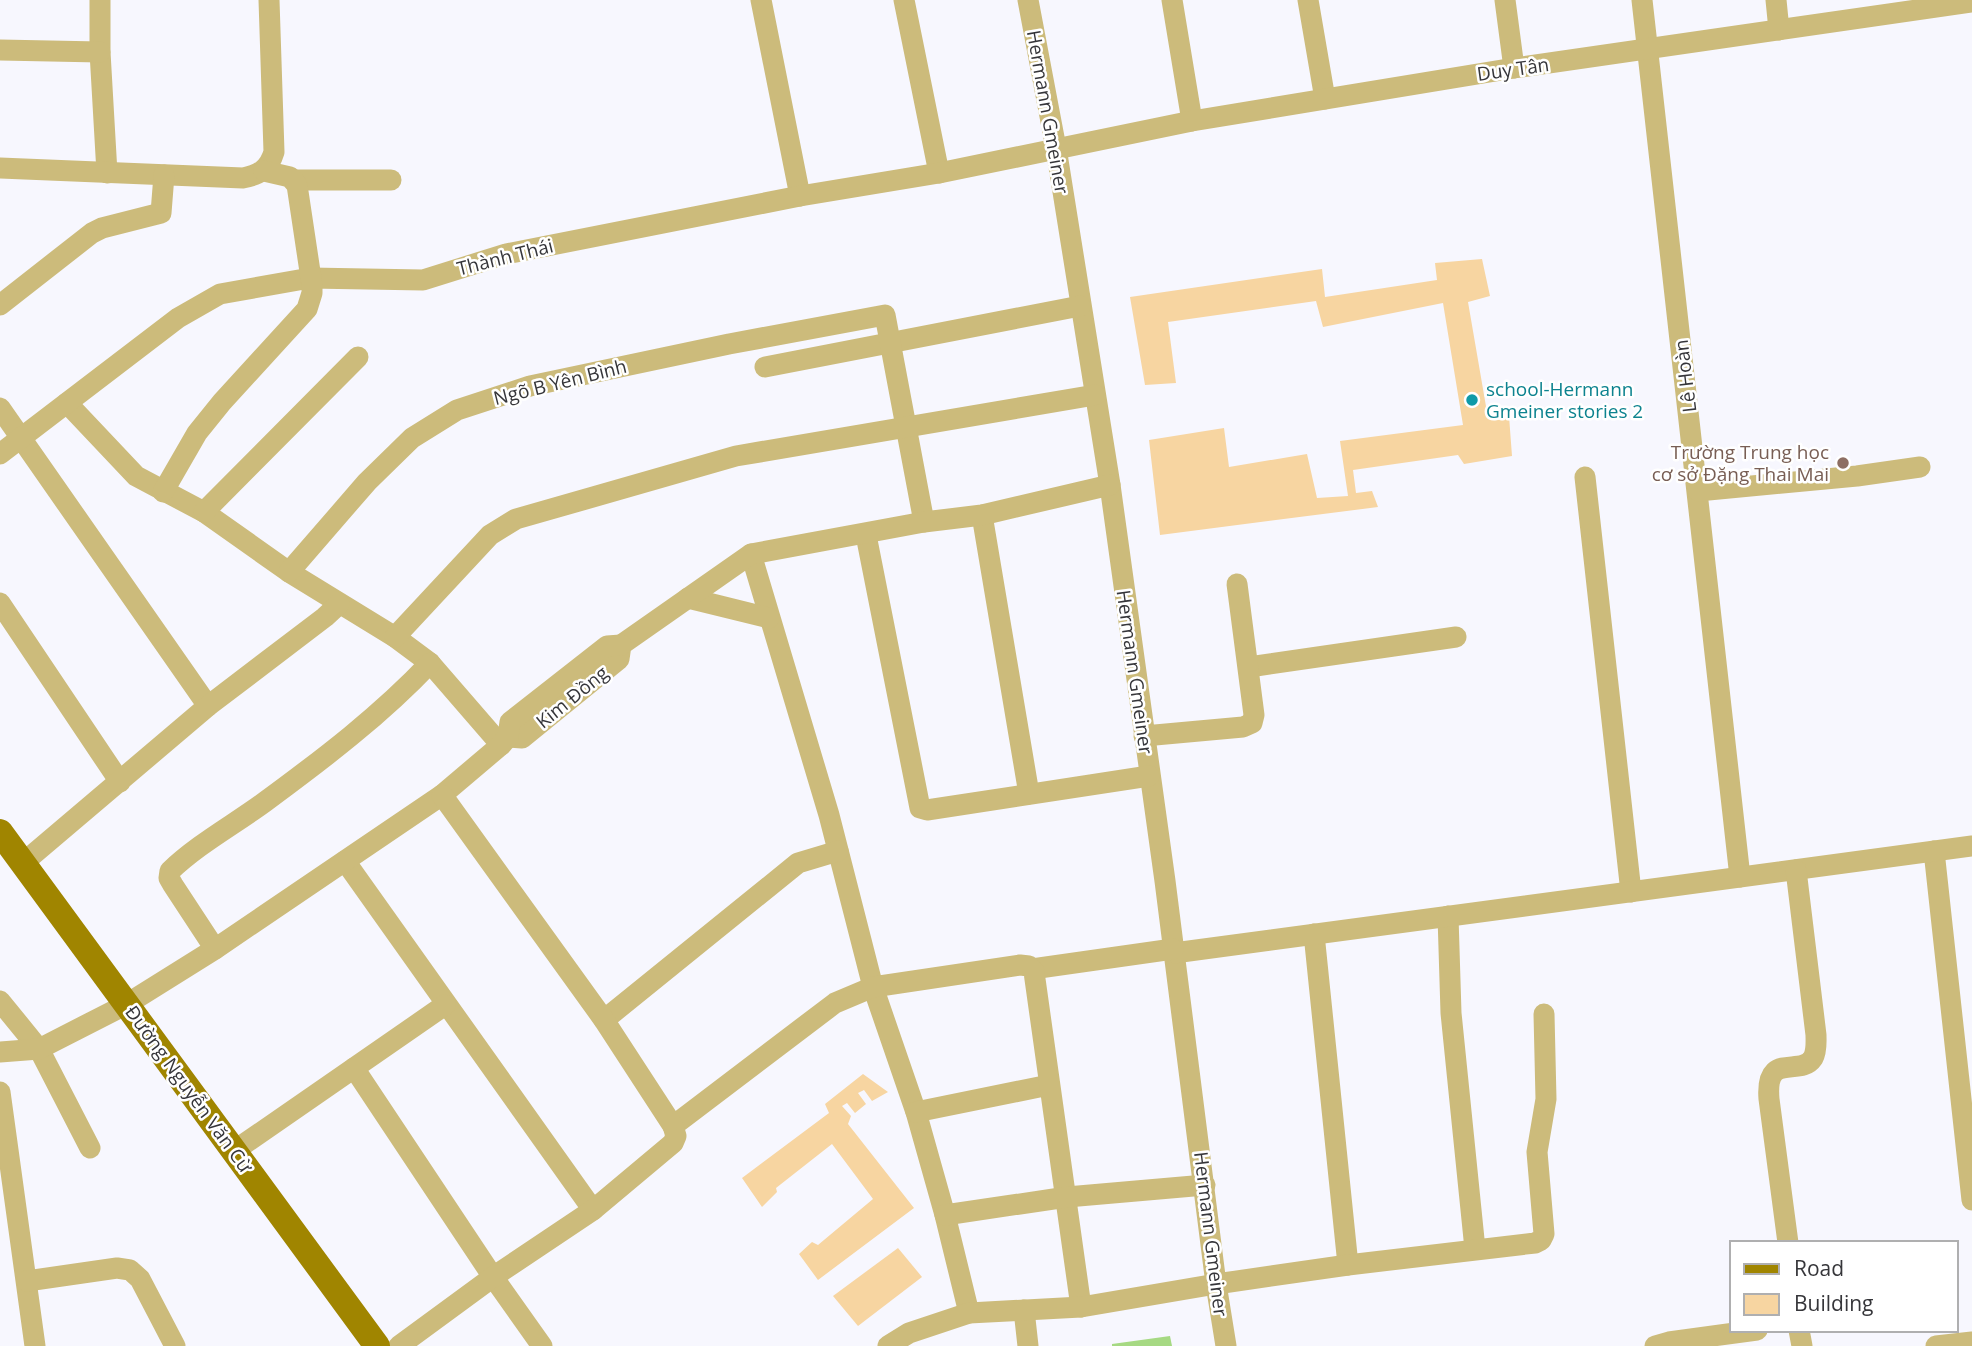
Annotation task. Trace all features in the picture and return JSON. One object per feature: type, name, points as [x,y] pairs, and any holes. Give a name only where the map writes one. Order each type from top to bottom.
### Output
[{"type":"main road","name":"Đường Nguyễn Văn Cừ","points":[[0,832],[377,1346]]},
{"type":"street","points":[[100,0],[100,52],[107,173]]},
{"type":"street","points":[[0,168],[243,178],[264,171],[274,152],[269,0]]},
{"type":"street","points":[[761,0],[800,196]]},
{"type":"street","points":[[904,0],[939,173]]},
{"type":"street","name":"Hermann Gmeiner","points":[[1028,0],[1056,148],[1110,485],[1226,1346]]},
{"type":"street","points":[[1172,0],[1192,121]]},
{"type":"street","points":[[1307,0],[1325,99]]},
{"type":"street","points":[[1505,0],[1514,68]]},
{"type":"street","name":"Lê Hoàn","points":[[1642,0],[1740,877]]},
{"type":"street","points":[[1776,0],[1779,30]]},
{"type":"street","name":"Duy Tân","points":[[1056,148],[1192,121],[1514,68],[1972,2]]},
{"type":"street","points":[[0,50],[100,52]]},
{"type":"street","name":"Thành Thái","points":[[0,454],[178,318],[220,294],[310,278],[423,280],[506,254],[800,196],[939,173],[1056,148]]},
{"type":"street","points":[[264,171],[295,180],[391,180]]},
{"type":"street","points":[[0,305],[92,233],[160,213],[163,209],[164,175]]},
{"type":"street","points":[[163,492],[197,433],[307,309],[312,292],[295,180]]},
{"type":"street","points":[[765,367],[1080,306]]},
{"type":"street","name":"Ngõ B Yên Bình","points":[[289,572],[367,482],[412,438],[457,410],[530,386],[729,344],[886,315],[891,341]]},
{"type":"street","points":[[891,341],[924,522]]},
{"type":"street","points":[[204,512],[358,357]]},
{"type":"street","points":[[395,638],[490,535],[516,519],[736,456],[1095,395]]},
{"type":"street","points":[[0,1052],[39,1049],[127,1004],[215,949],[442,795],[504,741],[430,663],[289,572],[204,512],[136,476],[67,403]]},
{"type":"street","points":[[0,408],[208,706]]},
{"type":"street","points":[[1698,491],[1920,467]]},
{"type":"street","points":[[1585,477],[1631,892]]},
{"type":"street","name":"Kim Đồng","points":[[504,741],[510,722],[554,700],[607,646],[621,645],[751,554],[866,535],[924,522],[982,515],[1110,485]]},
{"type":"street","points":[[982,515],[1029,794]]},
{"type":"street","points":[[866,535],[920,808],[927,810],[1149,776]]},
{"type":"street","points":[[751,554],[838,851],[873,987],[916,1112],[969,1313]]},
{"type":"street","points":[[1144,736],[1249,725],[1254,715],[1237,584]]},
{"type":"street","points":[[688,598],[769,618]]},
{"type":"street","points":[[0,603],[120,782]]},
{"type":"street","points":[[23,863],[208,706],[326,617],[339,604]]},
{"type":"street","points":[[1249,667],[1456,637]]},
{"type":"street","points":[[215,949],[173,885],[169,878],[170,871],[362,727],[400,696],[430,663]]},
{"type":"street","points":[[399,1346],[493,1277],[593,1210],[673,1143],[676,1136],[673,1126],[604,1020],[442,795]]},
{"type":"street","points":[[1032,969],[1972,846]]},
{"type":"street","points":[[604,1020],[798,863],[838,851]]},
{"type":"street","points":[[1934,852],[1972,1200]]},
{"type":"street","points":[[345,861],[593,1210]]},
{"type":"street","points":[[1788,1241],[1769,1080],[1778,1070],[1807,1064],[1812,1060],[1816,1035],[1796,870]]},
{"type":"street","points":[[1448,916],[1451,1013],[1475,1249]]},
{"type":"street","points":[[1314,934],[1348,1265]]},
{"type":"street","points":[[673,1126],[835,1003],[873,987],[1027,965],[1032,969],[1081,1307]]},
{"type":"street","points":[[0,1002],[39,1049],[90,1148]]},
{"type":"street","points":[[234,1151],[445,1005]]},
{"type":"street","points":[[888,1346],[909,1333],[969,1313],[1081,1307],[1216,1284],[1535,1243],[1541,1240],[1544,1234],[1537,1153],[1546,1099],[1545,1014]]},
{"type":"street","points":[[354,1068],[542,1346]]},
{"type":"street","points":[[916,1112],[1049,1084]]},
{"type":"street","points":[[0,1093],[6,1188],[27,1281],[35,1346]]},
{"type":"street","points":[[945,1215],[1067,1197],[1205,1185]]},
{"type":"street","points":[[27,1281],[117,1268],[130,1270],[140,1279],[175,1346]]},
{"type":"street","points":[[1024,1310],[1028,1346]]},
{"type":"street","points":[[1655,1346],[1742,1332]]},
{"type":"street","points":[[1936,1346],[1972,1342]]},
{"type":"green space","points":[[1170,1336],[1172,1346],[1112,1346],[1112,1344]]},
{"type":"building","name":"school-Hermann Gmeiner stories 2","points":[[1482,259],[1490,296],[1468,302],[1488,418],[1509,416],[1512,456],[1464,464],[1458,455],[1353,470],[1356,493],[1372,491],[1378,507],[1160,535],[1149,440],[1224,428],[1229,467],[1307,454],[1317,498],[1348,496],[1340,441],[1463,425],[1443,303],[1323,327],[1316,301],[1168,322],[1176,383],[1145,385],[1130,297],[1322,269],[1325,297],[1437,280],[1435,263]]},
{"type":"building","points":[[863,1074],[888,1092],[872,1101],[864,1090],[858,1093],[866,1104],[855,1113],[847,1103],[842,1106],[851,1116],[848,1124],[914,1208],[818,1280],[799,1254],[812,1242],[818,1245],[873,1199],[832,1144],[776,1188],[777,1192],[762,1207],[742,1178],[829,1113],[825,1104]]},
{"type":"building","points":[[898,1248],[922,1277],[858,1326],[833,1296]]},
{"type":"place","name":"school-Hermann Gmeiner stories 2","points":[[1472,400]]},
{"type":"place","name":"Trường Trung học cơ sở Đặng Thai Mai","points":[[1843,463]]}]
